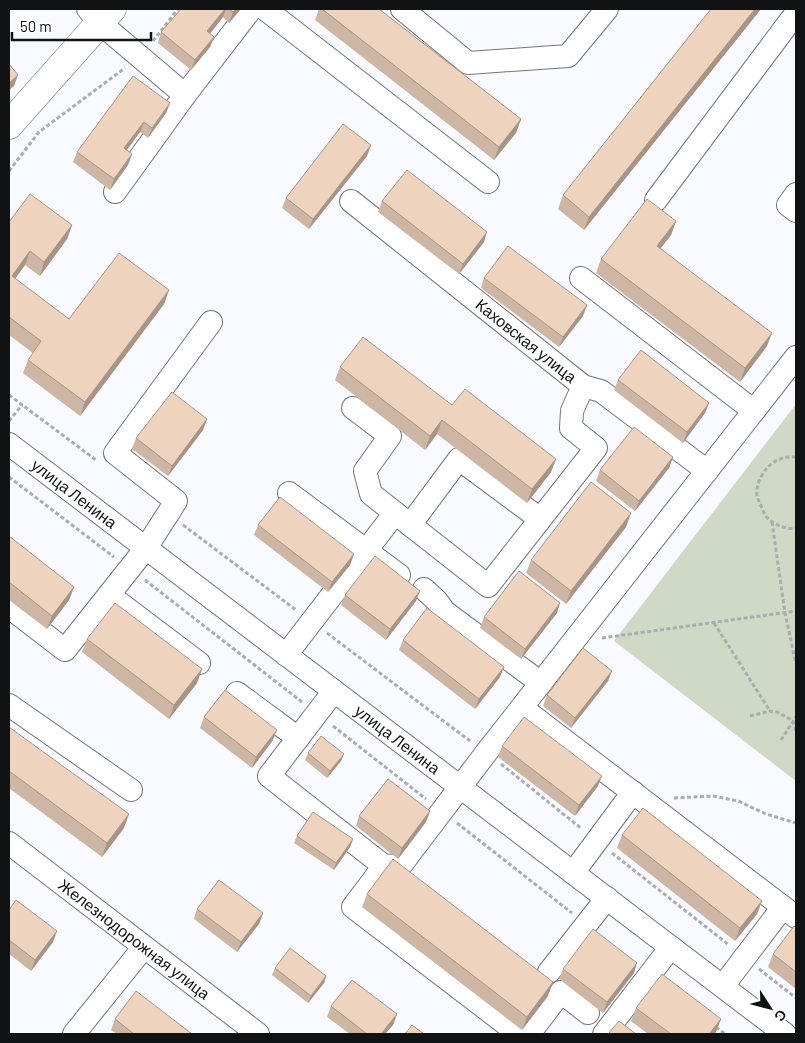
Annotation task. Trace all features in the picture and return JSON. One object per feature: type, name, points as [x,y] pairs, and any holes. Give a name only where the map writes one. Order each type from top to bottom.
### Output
[{"type":"main road","points":[[9,125],[100,13]]},
{"type":"street","points":[[115,192],[185,95],[251,9]]},
{"type":"street","points":[[265,9],[488,182]]},
{"type":"street","points":[[402,9],[468,63],[568,56],[607,9]]},
{"type":"street","points":[[100,13],[141,57],[185,95]]},
{"type":"street","points":[[656,200],[796,13]]},
{"type":"street","points":[[796,194],[788,205],[796,211]]},
{"type":"street","name":"Каховская улица","points":[[351,201],[583,386],[601,391],[707,471]]},
{"type":"street","points":[[581,278],[754,411]]},
{"type":"street","points":[[9,607],[64,650],[146,548],[176,501],[115,453],[211,322]]},
{"type":"street","points":[[334,691],[269,776],[384,866],[400,865],[796,357]]},
{"type":"street","points":[[353,408],[390,436],[365,471],[370,494],[488,586],[596,448],[571,428],[572,411],[583,386]]},
{"type":"street","name":"улица Ленина","points":[[9,444],[785,1034]]},
{"type":"street","points":[[286,655],[366,550],[403,519],[459,459],[540,519]]},
{"type":"street","points":[[289,493],[399,575]]},
{"type":"street","points":[[424,589],[445,612],[541,683]]},
{"type":"street","points":[[109,595],[199,663]]},
{"type":"street","points":[[237,693],[298,738]]},
{"type":"street","points":[[9,705],[131,790]]},
{"type":"street","points":[[522,708],[790,912],[745,958],[723,986]]},
{"type":"street","points":[[573,872],[597,840],[642,799]]},
{"type":"street","name":"Железнодорожная улица","points":[[9,843],[258,1034]]},
{"type":"street","points":[[384,866],[353,908],[519,1034]]},
{"type":"street","points":[[549,972],[607,898]]},
{"type":"street","points":[[74,1034],[144,947]]},
{"type":"street","points":[[604,1034],[671,947]]},
{"type":"street","points":[[529,1034],[560,992],[588,1013]]},
{"type":"path","points":[[9,171],[39,132],[141,57],[178,9]]},
{"type":"path","points":[[9,395],[101,464]]},
{"type":"path","points":[[9,421],[22,405]]},
{"type":"path","points":[[795,529],[779,526],[765,516],[757,496],[758,483],[766,468],[776,460],[789,456],[796,457]]},
{"type":"path","points":[[9,477],[218,635],[579,919]]},
{"type":"path","points":[[772,522],[785,613],[796,664]]},
{"type":"path","points":[[179,523],[297,611]]},
{"type":"path","points":[[574,641],[796,611]]},
{"type":"path","points":[[714,622],[770,711]]},
{"type":"path","points":[[321,629],[486,753],[796,998]]},
{"type":"path","points":[[750,716],[770,711],[777,712],[793,722],[796,734]]},
{"type":"path","points":[[781,740],[796,717]]},
{"type":"path","points":[[642,799],[713,796],[738,800],[766,814],[796,823]]},
{"type":"path","points":[[710,1022],[725,1034]]},
{"type":"green space","points":[[796,404],[796,781],[614,641]]},
{"type":"building","points":[[181,9],[225,9],[207,31],[214,37],[195,60],[161,32]]},
{"type":"building","points":[[322,9],[379,9],[521,119],[499,147]]},
{"type":"building","points":[[711,9],[755,9],[589,217],[563,195]]},
{"type":"building","points":[[9,64],[18,75],[9,83]]},
{"type":"building","points":[[133,76],[170,103],[152,128],[144,122],[124,148],[132,154],[114,179],[77,152]]},
{"type":"building","points":[[343,124],[371,145],[313,219],[286,198]]},
{"type":"building","points":[[407,170],[487,232],[463,264],[382,201]]},
{"type":"building","points":[[30,194],[72,225],[44,262],[30,251],[12,276],[69,319],[119,253],[169,290],[85,402],[28,360],[41,341],[9,317],[9,222]]},
{"type":"building","points":[[647,199],[676,221],[657,246],[772,333],[745,368],[601,259]]},
{"type":"building","points":[[508,246],[587,305],[563,337],[484,278]]},
{"type":"building","points":[[363,337],[452,405],[465,389],[556,459],[532,489],[442,420],[430,436],[340,367]]},
{"type":"building","points":[[641,350],[709,403],[687,432],[618,380]]},
{"type":"building","points":[[172,392],[207,419],[172,466],[136,438]]},
{"type":"building","points":[[634,427],[673,457],[639,501],[600,470]]},
{"type":"building","points":[[591,482],[631,513],[571,591],[531,560]]},
{"type":"building","points":[[280,497],[354,554],[332,582],[258,525]]},
{"type":"building","points":[[9,536],[74,587],[52,616],[9,582]]},
{"type":"building","points":[[375,556],[420,591],[390,629],[345,595]]},
{"type":"building","points":[[519,571],[560,603],[525,649],[484,617]]},
{"type":"building","points":[[115,603],[202,669],[174,705],[87,639]]},
{"type":"building","points":[[427,608],[504,667],[479,699],[403,640]]},
{"type":"building","points":[[583,648],[612,671],[575,718],[547,695]]},
{"type":"building","points":[[225,690],[277,730],[256,757],[204,717]]},
{"type":"building","points":[[524,717],[602,776],[579,805],[502,746]]},
{"type":"building","points":[[9,727],[129,814],[107,843],[9,771]]},
{"type":"building","points":[[321,736],[344,754],[330,771],[308,753]]},
{"type":"building","points":[[388,779],[430,811],[402,848],[359,816]]},
{"type":"building","points":[[643,808],[762,901],[740,928],[622,835]]},
{"type":"building","points":[[313,812],[353,839],[336,863],[297,836]]},
{"type":"building","points":[[393,859],[553,982],[527,1017],[367,894]]},
{"type":"building","points":[[219,880],[263,913],[241,942],[197,909]]},
{"type":"building","points":[[16,900],[57,931],[35,960],[9,940],[9,910]]},
{"type":"building","points":[[794,926],[796,928],[796,972],[773,954]]},
{"type":"building","points":[[593,929],[637,963],[607,1002],[563,969]]},
{"type":"building","points":[[290,948],[326,976],[311,996],[275,968]]},
{"type":"building","points":[[662,974],[721,1019],[709,1034],[671,1034],[636,1008]]},
{"type":"building","points":[[352,980],[397,1014],[381,1034],[367,1034],[331,1006]]},
{"type":"building","points":[[136,991],[192,1034],[134,1034],[115,1019]]},
{"type":"building","points":[[619,1021],[636,1034],[608,1034]]},
{"type":"building","points":[[412,1025],[424,1034],[405,1034]]}]
